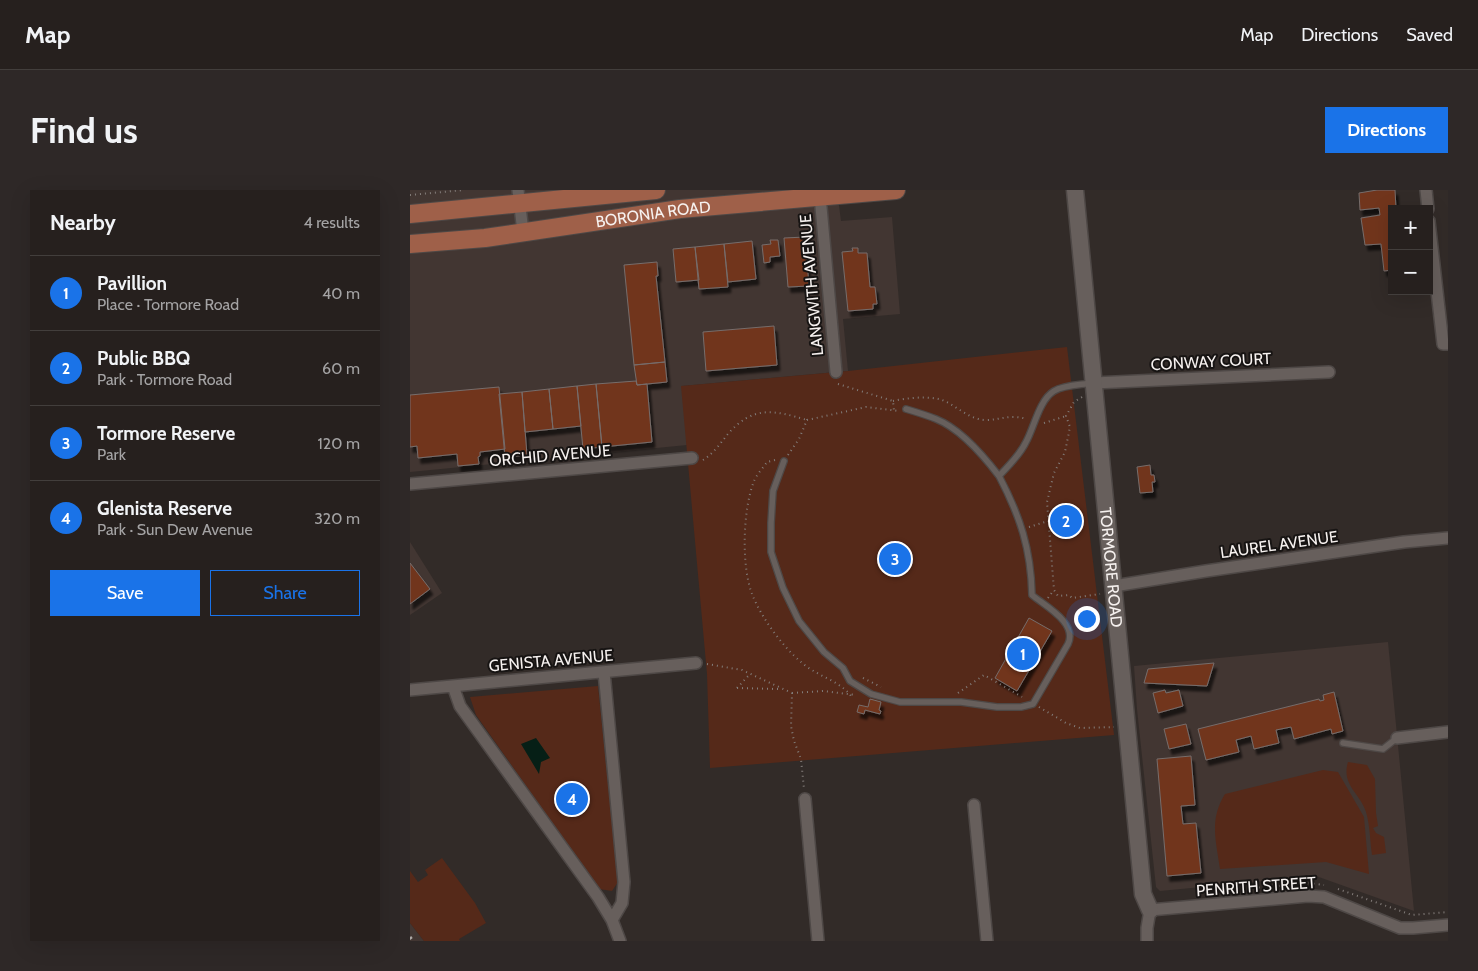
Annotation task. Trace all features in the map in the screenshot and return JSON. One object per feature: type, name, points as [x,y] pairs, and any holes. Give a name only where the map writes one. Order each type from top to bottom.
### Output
[{"type":"main road","name":"BORONIA ROAD","points":[[410,214],[519,197],[656,190]]},
{"type":"main road","name":"BORONIA ROAD","points":[[410,244],[522,232],[680,209],[896,190]]},
{"type":"street","name":"TORMORE ROAD","points":[[1075,190],[1094,383],[1109,590],[1143,894],[1150,910],[1147,941]]},
{"type":"street","points":[[1426,190],[1428,205]]},
{"type":"street","name":"LANGWITH AVENUE","points":[[820,196],[836,372]]},
{"type":"street","points":[[519,197],[522,232]]},
{"type":"street","points":[[1432,250],[1443,344],[1448,344]]},
{"type":"street","name":"CONWAY COURT","points":[[1094,383],[1330,372]]},
{"type":"street","name":"ORCHID AVENUE","points":[[410,483],[695,460]]},
{"type":"street","name":"LAUREL AVENUE","points":[[1109,590],[1206,571],[1404,542],[1448,538]]},
{"type":"street","name":"GENISTA AVENUE","points":[[410,690],[696,663]]},
{"type":"street","points":[[604,672],[624,882],[622,903],[612,920]]},
{"type":"street","points":[[453,686],[460,706],[587,882],[612,920],[620,941]]},
{"type":"street","points":[[1397,738],[1448,732]]},
{"type":"street","points":[[805,799],[818,941]]},
{"type":"street","points":[[974,805],[987,941]]},
{"type":"street","name":"PENRITH STREET","points":[[1150,910],[1316,895],[1400,928],[1448,925]]},
{"type":"lane","points":[[999,476],[1021,452],[1044,402],[1055,390],[1094,383]]},
{"type":"lane","points":[[784,461],[772,491],[771,552],[782,588],[799,621],[824,652],[844,668],[850,681],[870,694],[900,702],[961,702],[997,707],[1021,707],[1033,704],[1070,639],[1068,626],[1032,595],[1030,560],[1023,529],[1012,500],[999,476],[983,456],[950,427],[937,419],[906,409]]},
{"type":"lane","points":[[1343,743],[1383,749],[1397,738]]},
{"type":"path","points":[[410,195],[464,190]]},
{"type":"path","points":[[836,372],[838,384],[893,401],[910,397],[940,399],[962,412],[984,420],[1016,416],[1044,423],[1066,416],[1074,402],[1083,397]]},
{"type":"path","points":[[893,401],[894,411]]},
{"type":"path","points":[[695,460],[715,450],[738,422],[753,413],[770,411],[807,420],[866,407],[894,411],[906,409]]},
{"type":"path","points":[[1066,416],[1070,427],[1065,452],[1054,473],[1047,502],[1054,590],[1058,596],[1069,595],[1072,598],[1109,590]]},
{"type":"path","points":[[784,461],[799,439],[807,420]]},
{"type":"path","points":[[1023,529],[1048,521]]},
{"type":"path","points":[[696,663],[742,670],[792,694],[823,691],[851,696],[870,694]]},
{"type":"path","points":[[750,674],[737,688],[780,689]]},
{"type":"path","points":[[792,694],[791,726],[801,759],[805,799]]},
{"type":"shaded area","points":[[410,190],[837,190],[841,221],[892,217],[900,314],[843,319],[848,371],[682,386],[687,445],[410,472]]},
{"type":"shaded area","points":[[1067,347],[1114,735],[710,768],[707,674],[681,386],[848,371]]},
{"type":"shaded area","points":[[410,542],[442,593],[410,615]]},
{"type":"shaded area","points":[[1388,642],[1414,911],[1316,876],[1160,891],[1156,887],[1134,666]]},
{"type":"shaded area","points":[[598,686],[618,882],[612,891],[599,889],[476,715],[470,697]]},
{"type":"shaded area","points":[[536,738],[550,758],[541,762],[539,774],[521,744]]},
{"type":"shaded area","points":[[1348,762],[1367,765],[1375,779],[1378,826],[1373,828],[1376,833],[1384,837],[1386,853],[1372,855],[1366,812],[1349,783],[1347,777]]},
{"type":"shaded area","points":[[1323,770],[1338,772],[1364,817],[1369,874],[1326,862],[1220,869],[1215,822],[1220,803],[1225,794]]},
{"type":"shaded area","points":[[442,858],[475,903],[486,923],[459,939],[460,941],[424,941],[410,923],[410,871],[418,882],[428,875],[425,870]]},
{"type":"shaded area","points":[[410,923],[424,941],[410,941]]},
{"type":"building","points":[[1395,190],[1396,205],[1388,205],[1388,270],[1384,271],[1381,244],[1365,245],[1361,218],[1380,215],[1379,208],[1360,210],[1359,193]]},
{"type":"building","points":[[805,237],[809,286],[788,287],[784,238]]},
{"type":"building","points":[[770,240],[778,240],[780,256],[770,257],[770,262],[764,263],[762,245],[771,244]]},
{"type":"building","points":[[752,241],[756,279],[728,282],[724,244]]},
{"type":"building","points":[[724,244],[728,287],[699,289],[695,247]]},
{"type":"building","points":[[695,247],[699,280],[676,282],[673,249]]},
{"type":"building","points":[[852,248],[858,248],[858,253],[867,253],[870,287],[875,287],[877,304],[873,304],[873,309],[848,311],[842,252],[853,251]]},
{"type":"building","points":[[657,262],[658,276],[656,276],[665,362],[634,365],[624,265]]},
{"type":"building","points":[[774,326],[777,365],[706,371],[703,332]]},
{"type":"building","points":[[665,362],[667,382],[637,385],[634,365]]},
{"type":"building","points":[[636,381],[637,385],[647,384],[652,442],[602,447],[596,384]]},
{"type":"building","points":[[596,384],[602,447],[583,449],[577,386]]},
{"type":"building","points":[[577,386],[581,426],[553,429],[549,389]]},
{"type":"building","points":[[499,387],[505,449],[480,452],[478,457],[479,464],[458,466],[457,454],[418,458],[417,446],[410,447],[410,395]]},
{"type":"building","points":[[549,389],[553,429],[525,432],[522,392]]},
{"type":"building","points":[[522,392],[527,455],[505,457],[499,394]]},
{"type":"building","points":[[1150,465],[1151,475],[1154,475],[1155,482],[1152,482],[1153,492],[1140,493],[1137,467]]},
{"type":"building","points":[[410,563],[430,589],[410,604]]},
{"type":"building","points":[[1029,618],[1052,631],[1017,691],[995,678]]},
{"type":"building","points":[[1214,663],[1207,686],[1144,683],[1148,669]]},
{"type":"building","points":[[1165,690],[1166,693],[1179,690],[1183,706],[1158,713],[1153,693]]},
{"type":"building","points":[[1334,692],[1343,731],[1332,734],[1331,729],[1294,739],[1291,727],[1276,730],[1279,743],[1254,749],[1251,736],[1236,740],[1239,752],[1206,760],[1198,729],[1319,699],[1320,701],[1324,700],[1323,695]]},
{"type":"building","points":[[870,699],[881,702],[880,714],[865,710],[864,714],[857,712],[859,705],[868,707]]},
{"type":"building","points":[[1186,724],[1191,744],[1169,749],[1164,729]]},
{"type":"building","points":[[1191,756],[1195,805],[1181,806],[1183,824],[1196,823],[1201,873],[1167,876],[1157,759]]},
{"type":"railway","points":[[410,937],[413,941]]},
{"type":"place","name":"Public BBQ","points":[[1066,521]]},
{"type":"place","name":"Tormore Reserve","points":[[895,559]]},
{"type":"place","name":"Pavillion","points":[[1023,654]]},
{"type":"place","name":"Glenista Reserve","points":[[572,799]]}]
